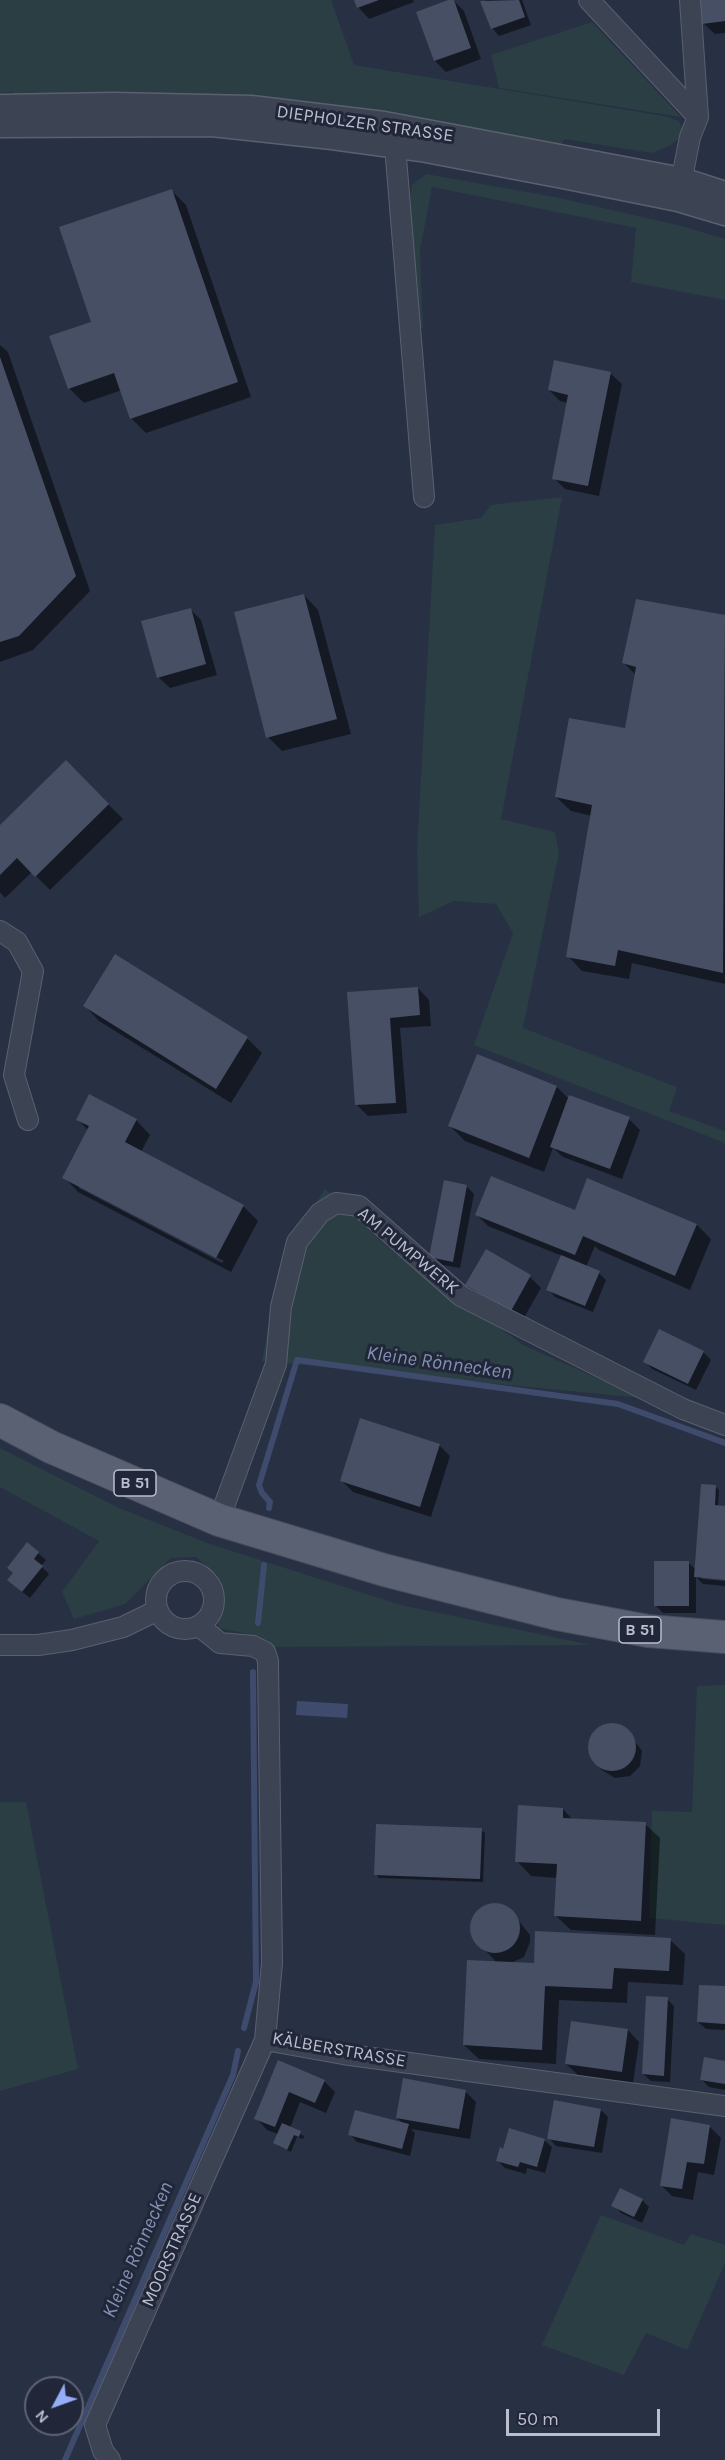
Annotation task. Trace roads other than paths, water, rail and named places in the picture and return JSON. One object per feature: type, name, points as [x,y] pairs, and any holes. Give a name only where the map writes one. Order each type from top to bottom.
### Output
[{"type":"main road","name":"B 51","points":[[0,1420],[51,1447],[219,1520],[384,1570],[557,1614],[648,1631],[725,1636]]},
{"type":"street","points":[[589,0],[698,117]]},
{"type":"street","points":[[680,190],[690,137],[698,117],[690,0]]},
{"type":"street","name":"DIEPHOLZER STRASSE","points":[[0,107],[115,105],[251,108],[384,124],[680,190],[725,213]]},
{"type":"street","name":"DIEPHOLZER STRASSE","points":[[0,125],[212,124],[395,146],[680,190],[725,194]]},
{"type":"street","points":[[395,146],[424,497]]},
{"type":"street","points":[[0,931],[17,942],[33,971],[14,1075],[28,1120]]},
{"type":"street","name":"AM PUMPWERK","points":[[219,1520],[276,1364],[281,1307],[297,1242],[320,1213],[336,1203],[359,1206],[461,1296],[683,1409],[725,1425]]},
{"type":"street","points":[[188,1570],[197,1573],[212,1586],[215,1598],[212,1614],[199,1626],[183,1629],[171,1626],[158,1610],[157,1594],[161,1583],[169,1576],[188,1570]]},
{"type":"street","points":[[0,1645],[38,1645],[72,1640],[123,1627],[158,1610]]},
{"type":"street","name":"KÄLBERSTRASSE","points":[[199,1626],[220,1643],[253,1646],[265,1652],[268,1661],[272,1963],[265,2040],[343,2055],[725,2106]]},
{"type":"street","name":"MOORSTRASSE","points":[[110,2460],[103,2451],[95,2425],[265,2040]]},
{"type":"water","points":[[297,1701],[348,1704],[347,1718],[296,1715]]},
{"type":"waterway","name":"Kleine Rönnecken","points":[[269,1508],[270,1502],[262,1493],[259,1485],[297,1360],[618,1404],[725,1443]]},
{"type":"waterway","name":"Kleine Rönnecken","points":[[258,1623],[264,1565]]},
{"type":"waterway","name":"Kleine Rönnecken","points":[[244,2028],[256,1982],[253,1672]]},
{"type":"waterway","name":"Kleine Rönnecken","points":[[65,2460],[233,2075],[238,2051]]}]
